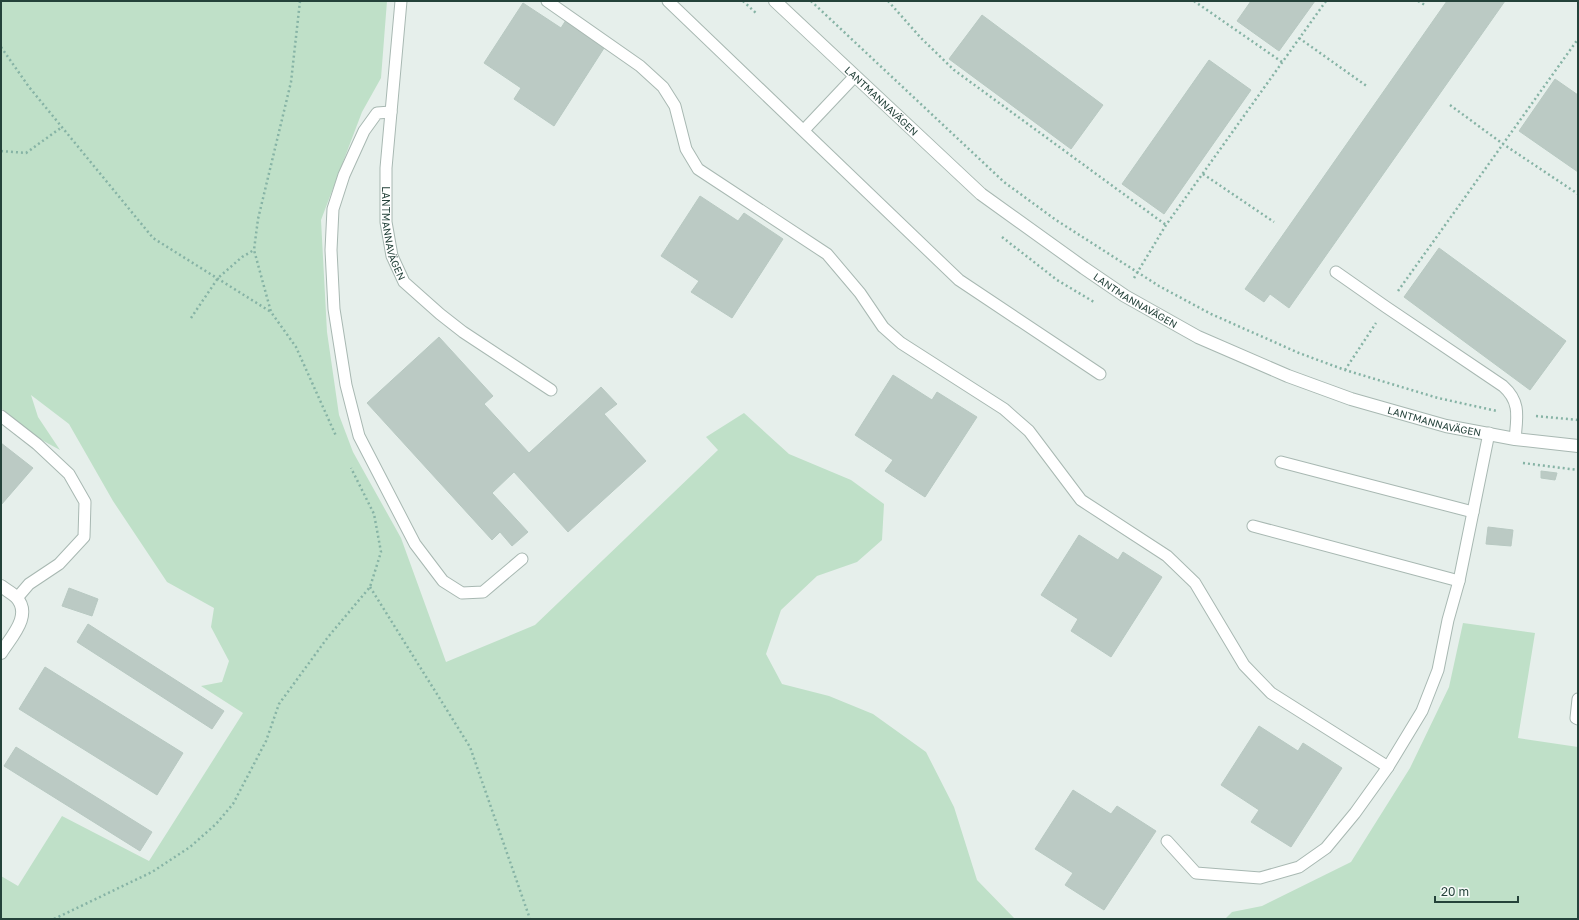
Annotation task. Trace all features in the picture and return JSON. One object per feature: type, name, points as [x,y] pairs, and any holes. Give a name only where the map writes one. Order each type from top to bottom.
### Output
[{"type":"street","name":"LANTMANNAVÄGEN","points":[[775,1],[982,194],[1124,296],[1198,337],[1288,376],[1351,399],[1446,426],[1515,439],[1578,446]]},
{"type":"street","points":[[1,586],[17,598],[23,609],[22,619],[1,653]]},
{"type":"lane","name":"LANTMANNAVÄGEN","points":[[400,1],[386,168],[386,222],[392,256],[404,282],[440,314],[463,332],[551,390]]},
{"type":"lane","points":[[547,1],[640,66],[663,87],[675,106],[686,149],[698,169],[827,254],[860,293],[883,327],[901,343],[1004,409],[1029,431],[1081,500],[1167,556],[1195,583],[1244,665],[1271,693],[1388,767]]},
{"type":"lane","points":[[668,1],[959,280],[1100,374]]},
{"type":"lane","points":[[804,130],[855,76]]},
{"type":"lane","points":[[391,112],[377,114],[364,131],[344,175],[333,209],[331,250],[334,309],[346,385],[359,436],[415,544],[443,581],[462,593],[483,592],[522,558]]},
{"type":"lane","points":[[1336,272],[1504,386],[1512,394],[1516,404],[1517,414],[1515,439]]},
{"type":"lane","points":[[1,416],[37,444],[69,474],[85,502],[84,537],[59,564],[29,584],[17,598]]},
{"type":"lane","points":[[1167,841],[1196,873],[1260,878],[1299,867],[1326,848],[1355,814],[1388,767],[1422,711],[1438,670],[1448,620],[1459,580],[1489,433]]},
{"type":"lane","points":[[1281,462],[1473,512]]},
{"type":"lane","points":[[1253,526],[1459,580]]},
{"type":"lane","points":[[1578,699],[1576,718],[1578,719]]},
{"type":"path","points":[[300,1],[291,82],[258,219],[254,250],[271,312],[296,347],[338,438]]},
{"type":"path","points":[[810,1],[1004,182],[1056,220],[1159,286],[1211,314],[1300,353],[1345,370],[1438,398],[1491,410],[1578,420]]},
{"type":"path","points":[[888,1],[921,38],[954,70],[1166,225]]},
{"type":"path","points":[[1194,1],[1282,62]]},
{"type":"path","points":[[1124,296],[1166,225],[1326,1]]},
{"type":"path","points":[[1418,1],[1425,5]]},
{"type":"path","points":[[1299,38],[1368,87]]},
{"type":"path","points":[[1345,370],[1386,307],[1578,39]]},
{"type":"path","points":[[1,47],[29,87],[153,238],[271,312]]},
{"type":"path","points":[[1450,105],[1503,144],[1578,194]]},
{"type":"path","points":[[1,151],[26,153],[62,127]]},
{"type":"path","points":[[1203,174],[1274,222]]},
{"type":"path","points":[[190,318],[218,278],[242,257],[254,250]]},
{"type":"path","points":[[54,919],[152,872],[190,847],[216,824],[233,804],[266,741],[279,704],[328,637],[370,587],[381,552],[374,514],[349,464]]},
{"type":"path","points":[[370,587],[470,748],[530,919]]},
{"type":"green space","points":[[1,1],[387,1],[381,78],[362,112],[321,220],[327,332],[339,415],[353,452],[401,538],[446,662],[535,625],[718,450],[706,437],[744,413],[789,454],[851,480],[884,504],[882,540],[857,562],[817,576],[781,610],[766,654],[782,684],[829,696],[873,714],[926,752],[954,807],[977,880],[1015,919],[1,919],[1,876],[18,886],[62,816],[149,861],[243,713],[201,686],[222,682],[229,661],[211,627],[214,608],[167,582],[113,501],[69,424],[31,395],[38,417],[60,450],[38,438],[1,408]]},
{"type":"green space","points":[[1463,623],[1535,633],[1518,738],[1578,747],[1578,919],[1225,919],[1232,912],[1262,906],[1351,862],[1410,768],[1449,687]]},
{"type":"building","points":[[1251,1],[1315,1],[1279,51],[1237,21]]},
{"type":"building","points":[[1447,1],[1505,1],[1289,308],[1270,294],[1264,302],[1245,289]]},
{"type":"building","points":[[523,3],[561,28],[566,20],[606,45],[554,126],[514,99],[521,88],[484,63]]},
{"type":"building","points":[[982,15],[1103,105],[1071,149],[949,59]]},
{"type":"building","points":[[1209,60],[1251,90],[1164,214],[1122,184]]},
{"type":"building","points":[[1555,79],[1578,95],[1578,172],[1519,131]]},
{"type":"building","points":[[700,196],[738,221],[744,213],[783,239],[732,318],[691,292],[699,281],[661,256]]},
{"type":"building","points":[[1439,248],[1566,341],[1530,390],[1404,297]]},
{"type":"building","points":[[439,337],[493,396],[484,404],[529,453],[601,387],[617,404],[604,414],[646,461],[568,532],[514,472],[492,493],[528,532],[512,546],[500,532],[492,540],[367,403]]},
{"type":"building","points":[[893,375],[932,400],[937,392],[977,417],[925,497],[885,471],[893,460],[855,435]]},
{"type":"building","points":[[1,443],[33,468],[1,505]]},
{"type":"building","points":[[1541,471],[1557,473],[1555,480],[1541,478]]},
{"type":"building","points":[[1488,527],[1513,530],[1511,546],[1486,544]]},
{"type":"building","points":[[1079,535],[1118,560],[1123,552],[1162,577],[1111,657],[1071,631],[1078,619],[1041,595]]},
{"type":"building","points":[[69,588],[98,599],[92,616],[62,606]]},
{"type":"building","points":[[88,624],[224,711],[212,729],[77,642]]},
{"type":"building","points":[[45,667],[183,753],[157,795],[19,709]]},
{"type":"building","points":[[1259,726],[1298,751],[1303,743],[1342,768],[1291,847],[1251,822],[1259,810],[1221,785]]},
{"type":"building","points":[[16,747],[152,832],[140,851],[4,766]]},
{"type":"building","points":[[1073,790],[1111,814],[1117,806],[1156,831],[1104,910],[1065,885],[1073,873],[1035,849]]}]
